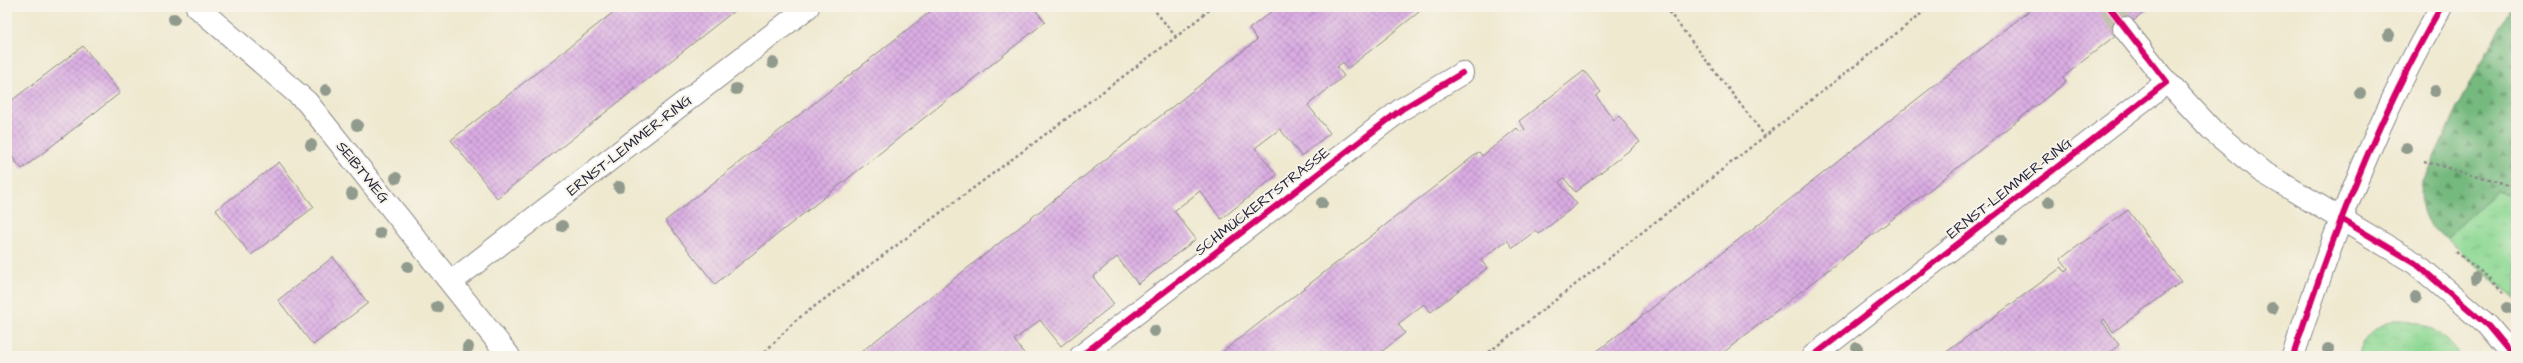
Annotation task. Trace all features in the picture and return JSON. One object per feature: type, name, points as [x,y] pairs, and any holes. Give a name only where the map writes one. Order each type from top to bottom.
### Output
[{"type":"street","name":"SEIBTWEG","points":[[197,7],[307,102],[509,356]]},
{"type":"street","name":"ERNST-LEMMER-RING","points":[[451,282],[808,7]]},
{"type":"street","points":[[2293,356],[2317,281],[2341,219],[2418,47],[2441,7]]},
{"type":"street","points":[[2124,28],[2167,82],[2213,131],[2261,171],[2414,263],[2488,326],[2513,356]]},
{"type":"street","name":"SCHMÜCKERTSTRASSE","points":[[1081,356],[1402,109],[1462,73]]},
{"type":"street","name":"ERNST-LEMMER-RING","points":[[1813,356],[2167,82]]},
{"type":"path","points":[[1152,7],[1176,37]]},
{"type":"path","points":[[761,356],[795,320],[1176,37],[1213,7]]},
{"type":"path","points":[[1665,7],[1765,136]]},
{"type":"path","points":[[1484,356],[1930,7]]},
{"type":"path","points":[[2424,161],[2516,188]]},
{"type":"green space","points":[[2511,7],[2516,7],[2516,197],[2496,192],[2446,238],[2432,228],[2425,217],[2421,200],[2422,183],[2456,110]]},
{"type":"green space","points":[[2496,192],[2516,197],[2516,300],[2446,238]]},
{"type":"green space","points":[[2393,320],[2415,322],[2431,329],[2446,340],[2460,356],[2357,356],[2363,343],[2370,334],[2380,326]]},
{"type":"building","points":[[620,7],[739,7],[497,198],[451,140]]},
{"type":"building","points":[[936,7],[1033,7],[1045,22],[715,284],[665,221]]},
{"type":"building","points":[[1277,7],[1287,7],[1292,13],[1299,7],[1414,7],[1419,12],[1347,69],[1343,62],[1337,67],[1344,76],[1308,105],[1330,133],[1301,156],[1280,129],[1255,148],[1277,175],[1221,219],[1200,191],[1174,211],[1196,239],[1138,284],[1117,257],[1093,277],[1114,304],[1061,346],[1040,320],[1014,340],[1026,356],[856,356],[1257,40],[1249,29]]},
{"type":"building","points":[[2034,7],[2151,7],[2063,77],[2066,82],[1719,356],[1591,356]]},
{"type":"building","points":[[83,46],[120,93],[22,169],[7,150],[7,104]]},
{"type":"building","points":[[1584,71],[1601,92],[1596,96],[1614,120],[1619,116],[1640,142],[1575,192],[1564,178],[1559,182],[1577,204],[1539,234],[1536,230],[1513,248],[1507,240],[1481,260],[1487,268],[1431,312],[1424,304],[1398,324],[1405,333],[1376,356],[1217,356],[1479,152],[1482,156],[1517,128],[1520,132],[1525,129],[1519,121]]},
{"type":"building","points":[[279,162],[314,207],[251,255],[216,210]]},
{"type":"building","points":[[2128,210],[2181,282],[2113,332],[2104,319],[2102,321],[2119,345],[2105,356],[1941,356],[2062,267],[2065,272],[2068,269],[2060,259]]},
{"type":"building","points":[[333,257],[368,303],[313,345],[278,300]]},
{"type":"tunnel","points":[[2109,7],[2124,28]]},
{"type":"cycle path","points":[[1813,356],[2167,82],[2109,7]]},
{"type":"cycle path","points":[[2293,356],[2324,266],[2358,177],[2397,91],[2418,48],[2441,7]]},
{"type":"cycle path","points":[[1081,356],[1402,109],[1462,73]]},
{"type":"cycle path","points":[[2341,219],[2415,263],[2488,326],[2513,356]]}]
